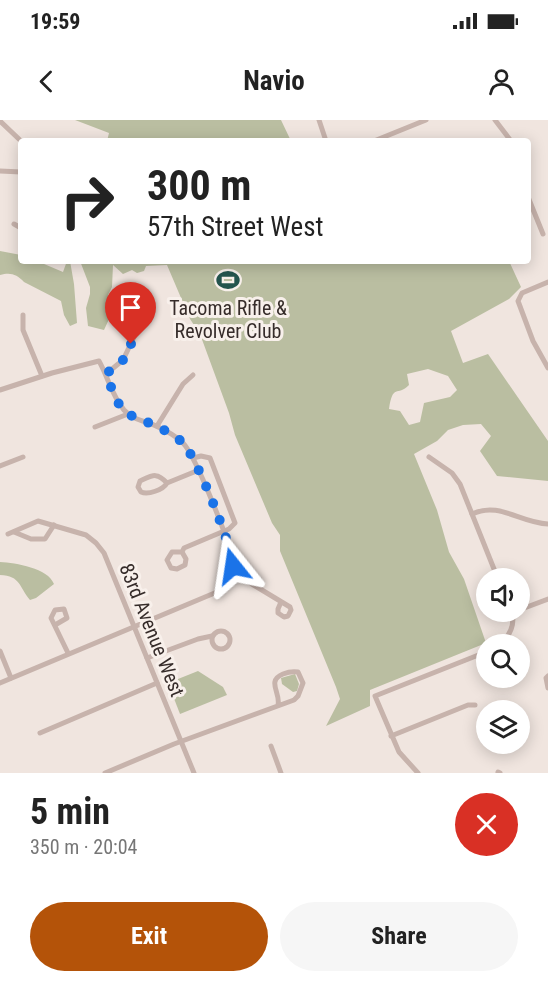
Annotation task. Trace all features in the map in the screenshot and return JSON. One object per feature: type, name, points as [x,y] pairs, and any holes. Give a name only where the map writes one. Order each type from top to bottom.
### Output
[{"type":"street","points":[[319,120],[325,138]]},
{"type":"street","points":[[381,138],[426,120]]},
{"type":"street","points":[[495,120],[509,138]]},
{"type":"street","points":[[0,121],[18,139]]},
{"type":"street","points":[[0,171],[18,172]]},
{"type":"street","points":[[531,204],[543,234]]},
{"type":"street","points":[[14,224],[18,226]]},
{"type":"street","points":[[548,282],[522,293],[518,301],[533,341],[548,368]]},
{"type":"street","points":[[106,374],[123,360],[145,314]]},
{"type":"street","points":[[23,315],[23,330],[42,376]]},
{"type":"street","points":[[0,389],[99,361],[118,403],[128,414],[140,421],[157,426],[183,443],[199,470],[232,554],[232,572],[217,592],[0,682]]},
{"type":"street","points":[[157,426],[183,384],[193,375]]},
{"type":"street","points":[[95,427],[128,414]]},
{"type":"street","points":[[182,552],[184,548],[233,527],[235,523],[210,458],[201,456],[193,458]]},
{"type":"street","points":[[0,466],[23,457]]},
{"type":"street","points":[[429,457],[456,478],[494,568]]},
{"type":"street","points":[[167,483],[160,476],[155,475],[140,481],[138,488],[146,494],[199,470]]},
{"type":"street","points":[[472,514],[482,509],[494,509],[534,522],[548,524]]},
{"type":"street","name":"83rd Avenue West","points":[[54,525],[45,539],[11,533],[38,521],[54,525],[86,536],[100,548],[135,626],[194,773]]},
{"type":"street","points":[[232,572],[281,602]]},
{"type":"street","points":[[530,606],[548,599]]},
{"type":"street","points":[[55,625],[68,653]]},
{"type":"street","points":[[147,658],[212,636]]},
{"type":"street","points":[[0,651],[11,678]]},
{"type":"street","points":[[418,773],[399,752],[375,696],[476,656]]},
{"type":"street","points":[[105,773],[278,705],[298,696],[303,681],[298,672],[292,671],[275,680],[278,705]]},
{"type":"street","points":[[548,676],[546,681],[548,688]]},
{"type":"street","points":[[40,733],[157,683]]},
{"type":"street","points":[[392,736],[468,705],[475,705]]},
{"type":"street","points":[[271,746],[281,773]]},
{"type":"green space","points":[[75,120],[281,120],[290,138],[108,138],[109,133]]},
{"type":"green space","points":[[0,251],[18,254],[18,264],[44,264],[63,272],[66,264],[71,264],[77,323],[70,326],[64,315],[61,301],[24,282],[16,275],[0,275]]},
{"type":"green space","points":[[81,264],[510,264],[521,287],[509,299],[451,331],[463,363],[488,354],[548,441],[548,481],[497,476],[480,451],[491,436],[481,424],[463,425],[448,430],[437,441],[414,454],[437,510],[449,552],[464,579],[476,614],[476,622],[479,622],[483,634],[476,634],[476,647],[370,690],[370,706],[326,726],[340,699],[336,687],[280,551],[280,535],[272,523],[235,435],[200,334],[190,319],[167,265],[146,266],[144,271],[137,273],[132,270],[123,274],[113,265],[112,287],[108,295],[110,317],[104,330],[88,326],[86,308],[90,287]],"holes":[[[428,369],[448,376],[457,390],[450,397],[424,403],[420,422],[409,425],[400,411],[389,409],[394,393],[409,385],[407,374]]]},
{"type":"green space","points":[[0,562],[23,565],[38,570],[54,584],[30,600],[16,580],[0,575]]},
{"type":"green space","points":[[198,671],[223,687],[227,695],[180,714],[168,683]]},
{"type":"green space","points":[[295,674],[299,684],[297,691],[293,692],[282,684],[281,678]]},
{"type":"place","name":"Tacoma Rifle & Revolver Club","points":[[228,280]]},
{"type":"route","points":[[131,344],[123,360],[106,374],[118,403],[128,414],[140,421],[157,426],[187,448],[199,470],[232,554],[233,566]]}]
